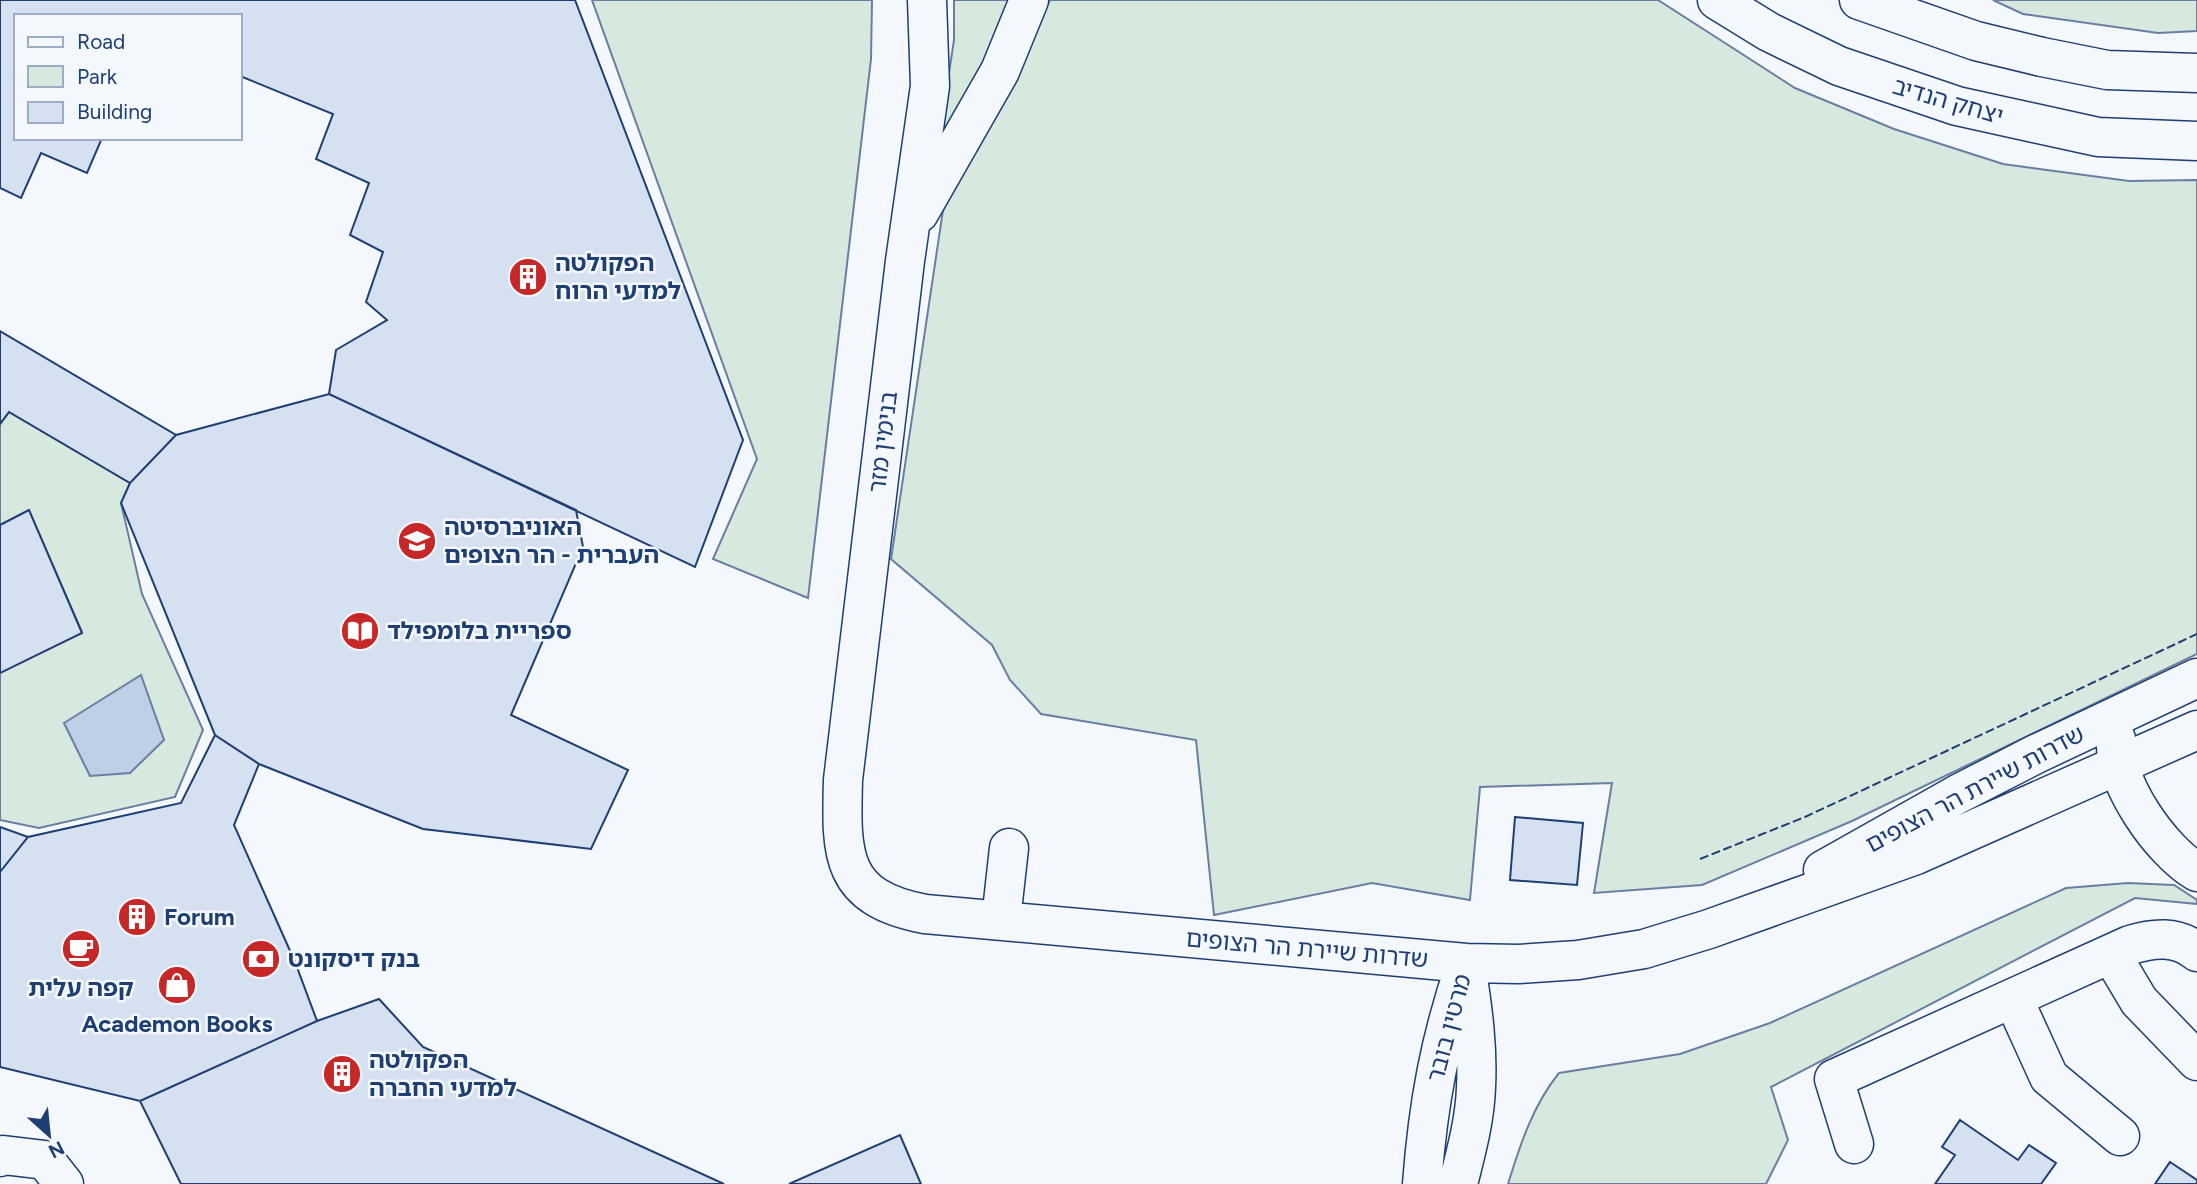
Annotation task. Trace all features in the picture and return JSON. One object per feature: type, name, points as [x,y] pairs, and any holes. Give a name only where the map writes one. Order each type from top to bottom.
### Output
[{"type":"street","name":"בנימין מזר","points":[[858,881],[845,857],[842,780],[930,86],[927,0]]},
{"type":"street","points":[[910,230],[1000,71],[1029,0]]},
{"type":"street","name":"יצחק הנדיב","points":[[1717,0],[1769,32],[1839,66],[1957,106],[2098,137],[2197,141]]},
{"type":"street","points":[[1859,0],[1976,41],[2042,57],[2107,70],[2197,73]]},
{"type":"street","name":"שדרות שיירת הר הצופים","points":[[1759,910],[1816,873],[1958,794],[2197,678]]},
{"type":"street","points":[[2127,711],[2116,737],[2115,752],[2119,765],[2152,830],[2168,848],[2197,872]]},
{"type":"street","name":"שדרות שיירת הר הצופים","points":[[858,881],[870,893],[900,910],[925,914],[1466,962],[1550,962],[1644,948],[1709,929],[1916,855],[2197,730]]},
{"type":"street","points":[[1001,920],[1009,848]]},
{"type":"street","points":[[1854,1143],[1834,1079],[2152,938],[2179,942],[2197,952]]},
{"type":"street","points":[[2111,954],[2139,1001],[2197,1061]]},
{"type":"street","name":"מרטין בובר","points":[[1422,1184],[1433,1085],[1442,1036],[1466,962]]},
{"type":"street","name":"מרטין בובר","points":[[1458,1184],[1476,1089],[1476,1039],[1466,962]]},
{"type":"street","points":[[2013,999],[2049,1077],[2120,1136]]},
{"type":"street","points":[[0,1157],[3,1155],[45,1160],[64,1184]]},
{"type":"green space","points":[[592,0],[872,0],[871,59],[808,598],[713,559],[757,459]]},
{"type":"green space","points":[[954,0],[1011,0],[994,47],[936,159],[954,40]]},
{"type":"green space","points":[[1050,0],[1658,0],[1795,88],[1894,129],[2003,164],[2129,181],[2197,180],[2197,654],[1852,821],[1702,885],[1594,893],[1612,783],[1480,787],[1470,900],[1372,883],[1214,915],[1196,740],[1041,714],[1010,680],[992,645],[891,559],[943,210]]},
{"type":"green space","points":[[1993,0],[2197,0],[2197,31],[2158,33],[2023,14]]},
{"type":"green space","points":[[9,412],[130,483],[121,503],[142,594],[203,730],[175,797],[39,828],[0,820],[0,673],[82,632],[29,511],[0,525],[0,424]]},
{"type":"green space","points":[[2128,883],[2174,885],[2197,900],[2197,904],[2135,898],[1771,1087],[1788,1140],[1766,1184],[1508,1184],[1535,1112],[1559,1073],[1680,1054],[1770,1023],[2066,888]]},
{"type":"water","points":[[141,675],[164,740],[130,773],[90,776],[64,723]]},
{"type":"building","name":"הפקולטה למדעי הרוח","points":[[0,0],[575,0],[743,440],[695,567],[329,394],[336,350],[387,320],[366,302],[383,252],[350,235],[369,183],[316,159],[333,114],[242,77],[242,14],[14,14],[14,140],[101,140],[87,173],[41,153],[21,198],[0,188]]},
{"type":"building","points":[[0,331],[176,435],[130,483],[9,412],[0,424]]},
{"type":"building","name":"ספריית בלומפילד","points":[[329,394],[576,510],[583,547],[511,715],[628,770],[591,849],[423,829],[259,764],[215,735],[121,503],[130,483],[176,435]]},
{"type":"building","points":[[29,510],[82,633],[0,673],[0,525]]},
{"type":"building","name":"Forum","points":[[215,735],[259,764],[234,825],[295,962],[317,1021],[140,1101],[0,1067],[0,872],[28,837],[181,803]]},
{"type":"building","points":[[1515,817],[1583,823],[1577,885],[1510,880]]},
{"type":"building","points":[[0,827],[28,837],[0,872]]},
{"type":"building","name":"הפקולטה למדעי החברה","points":[[379,999],[423,1047],[724,1184],[181,1184],[140,1101],[317,1021]]},
{"type":"building","points":[[1960,1120],[2018,1160],[2029,1145],[2056,1163],[2041,1184],[1935,1184],[1955,1155],[1942,1147]]},
{"type":"building","points":[[900,1135],[921,1184],[789,1184]]},
{"type":"building","points":[[2170,1162],[2197,1180],[2197,1184],[2155,1184]]},
{"type":"fence","points":[[1700,859],[1805,817],[2197,634]]},
{"type":"place","name":"הפקולטה למדעי הרוח","points":[[528,277]]},
{"type":"place","name":"האוניברסיטה העברית - הר הצופים","points":[[417,541]]},
{"type":"place","name":"ספריית בלומפילד","points":[[360,631]]},
{"type":"place","name":"Forum","points":[[137,917]]},
{"type":"place","name":"קפה עלית","points":[[81,949]]},
{"type":"place","name":"בנק דיסקונט","points":[[261,959]]},
{"type":"place","name":"Academon Books","points":[[177,985]]},
{"type":"place","name":"הפקולטה למדעי החברה","points":[[342,1074]]}]
